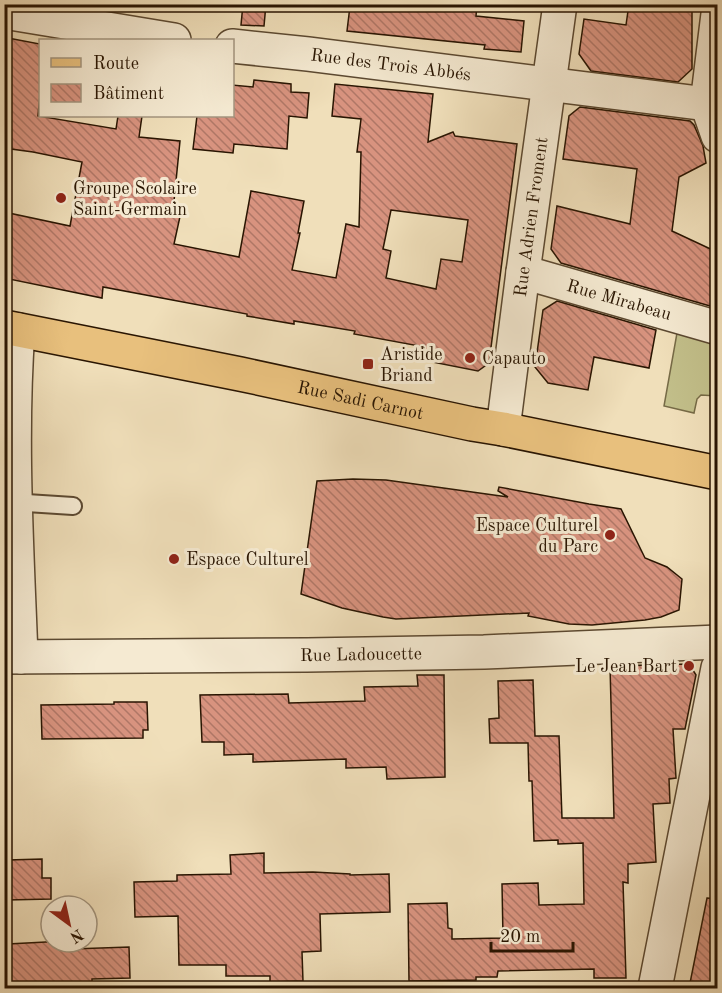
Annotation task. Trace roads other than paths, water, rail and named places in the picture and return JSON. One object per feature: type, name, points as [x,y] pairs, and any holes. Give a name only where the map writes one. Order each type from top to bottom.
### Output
[{"type":"main road","name":"Rue Sadi Carnot","points":[[11,329],[717,473]]},
{"type":"street","name":"Rue Adrien Froment","points":[[502,429],[561,4]]},
{"type":"street","points":[[4,12],[168,39]]},
{"type":"street","points":[[717,14],[709,89],[717,136]]},
{"type":"street","name":"Rue des Trois Abbés","points":[[234,46],[550,83],[709,89]]},
{"type":"street","name":"Rue Mirabeau","points":[[523,272],[717,328]]},
{"type":"street","points":[[11,329],[14,379],[10,502],[13,657]]},
{"type":"street","name":"Rue Ladoucette","points":[[13,657],[484,652],[717,642]]},
{"type":"street","points":[[655,988],[717,668]]},
{"type":"lane","points":[[10,502],[73,506]]},
{"type":"place","name":"Groupe Scolaire Saint-Germain","points":[[61,198]]},
{"type":"place","name":"Capauto","points":[[470,358]]},
{"type":"place","name":"Aristide Briand","points":[[368,364]]},
{"type":"place","name":"Espace Culturel du Parc","points":[[610,535]]},
{"type":"place","name":"Espace Culturel","points":[[174,559]]},
{"type":"place","name":"Le Jean Bart","points":[[689,666]]}]
